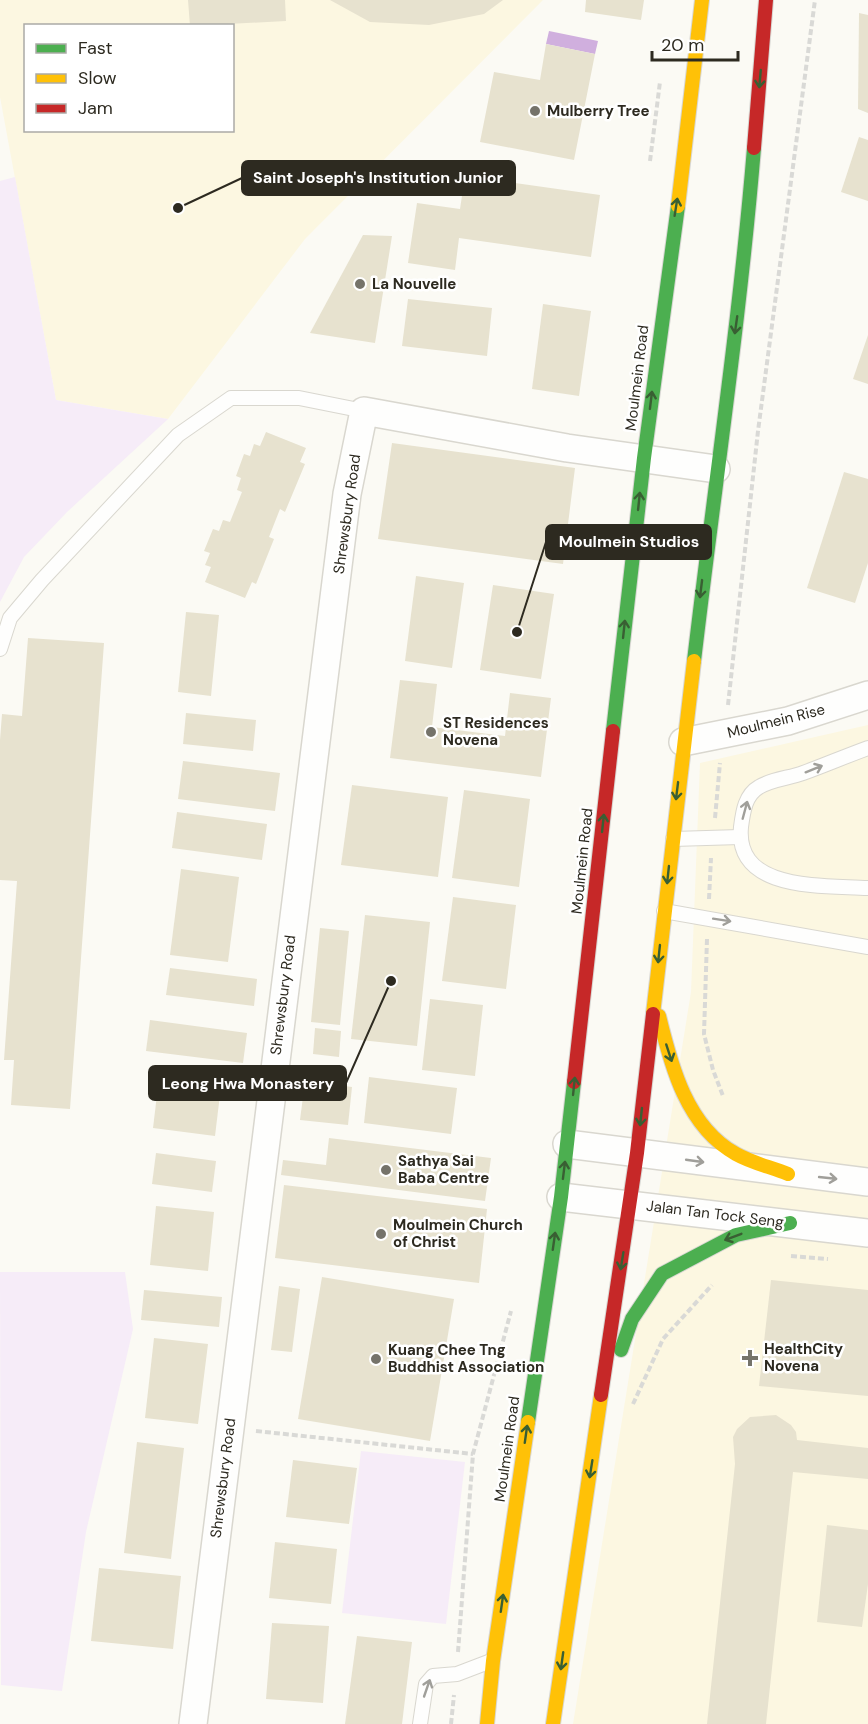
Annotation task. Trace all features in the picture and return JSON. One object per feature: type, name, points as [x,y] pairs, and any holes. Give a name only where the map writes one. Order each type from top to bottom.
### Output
[{"type":"main road","name":"Moulmein Road","points":[[487,1724],[493,1661],[561,1197],[644,458],[691,107],[702,0]]},
{"type":"main road","points":[[553,1724],[631,1204],[683,742],[716,469],[744,267],[766,0]]},
{"type":"main road","points":[[654,997],[667,1051],[681,1089],[701,1123],[728,1150],[788,1174]]},
{"type":"main road","points":[[599,1411],[632,1319],[662,1274],[736,1235],[790,1223]]},
{"type":"street","points":[[364,411],[567,448],[716,469]]},
{"type":"street","name":"Shrewsbury Road","points":[[193,1724],[347,494],[364,411]]},
{"type":"street","name":"Moulmein Rise","points":[[683,742],[788,721],[868,695]]},
{"type":"street","points":[[567,1144],[788,1174],[868,1182]]},
{"type":"street","name":"Jalan Tan Tock Seng","points":[[561,1197],[868,1233]]},
{"type":"lane","points":[[0,648],[10,618],[42,580],[178,435],[231,398],[298,398],[364,411]]},
{"type":"lane","points":[[868,748],[759,787],[744,804],[740,837],[744,856],[757,870],[772,876],[804,884],[868,888]]},
{"type":"lane","points":[[672,839],[740,837]]},
{"type":"lane","points":[[664,911],[868,947]]},
{"type":"lane","points":[[420,1724],[429,1680],[433,1676],[457,1674],[493,1661]]},
{"type":"path","points":[[726,1102],[713,1070],[704,1034],[712,838],[758,431],[815,0]]},
{"type":"path","points":[[789,1256],[834,1259]]},
{"type":"path","points":[[629,1412],[663,1339],[709,1287],[717,1282]]},
{"type":"path","points":[[231,1429],[473,1454],[457,1674],[451,1724]]},
{"type":"shaded area","points":[[0,0],[543,0],[305,239],[168,419],[56,400],[0,97]]},
{"type":"shaded area","points":[[549,31],[598,41],[595,54],[546,44]]},
{"type":"shaded area","points":[[15,177],[56,400],[168,419],[67,512],[24,557],[0,602],[0,181]]},
{"type":"shaded area","name":"HealthCity Novena","points":[[868,725],[868,1724],[573,1724],[691,992],[700,763]]},
{"type":"shaded area","points":[[0,1272],[125,1272],[133,1329],[86,1532],[62,1691],[1,1685]]},
{"type":"shaded area","points":[[361,1451],[465,1462],[446,1624],[342,1613]]},
{"type":"building","points":[[188,0],[285,0],[286,21],[190,24]]},
{"type":"building","points":[[330,0],[503,0],[484,14],[429,25],[370,22]]},
{"type":"building","points":[[586,0],[644,0],[641,20],[585,12]]},
{"type":"building","points":[[859,13],[868,15],[868,113],[858,109]]},
{"type":"building","name":"Mulberry Tree","points":[[546,44],[595,54],[574,160],[480,142],[494,72],[540,80]]},
{"type":"building","points":[[859,137],[868,140],[868,201],[841,192]]},
{"type":"building","points":[[465,176],[600,195],[591,257],[459,238],[455,270],[408,263],[417,203],[460,209]]},
{"type":"building","name":"La Nouvelle","points":[[363,235],[392,236],[375,343],[310,333]]},
{"type":"building","points":[[408,299],[492,308],[487,356],[402,346]]},
{"type":"building","points":[[543,304],[591,311],[579,396],[532,389]]},
{"type":"building","points":[[868,335],[868,384],[853,379]]},
{"type":"building","points":[[266,432],[306,448],[300,462],[305,464],[285,512],[280,509],[269,537],[274,539],[256,584],[252,582],[245,598],[205,582],[211,567],[205,565],[210,553],[204,551],[213,529],[219,531],[223,520],[230,522],[242,492],[237,490],[241,478],[236,476],[244,454],[250,456],[254,444],[260,446]]},
{"type":"building","points":[[392,443],[575,468],[563,564],[378,539]]},
{"type":"building","points":[[844,472],[868,479],[868,563],[855,603],[807,588]]},
{"type":"building","points":[[416,576],[464,583],[452,668],[405,661]]},
{"type":"building","points":[[493,585],[554,594],[541,679],[480,670]]},
{"type":"building","points":[[186,612],[219,615],[211,696],[178,692]]},
{"type":"building","points":[[28,638],[104,643],[70,1109],[11,1105],[14,1060],[4,1060],[17,881],[0,880],[0,740],[2,714],[22,716]]},
{"type":"building","name":"ST Residences Novena","points":[[400,680],[437,684],[432,727],[505,736],[510,693],[551,698],[541,777],[390,758]]},
{"type":"building","points":[[186,713],[256,720],[253,751],[183,744]]},
{"type":"building","points":[[183,761],[280,773],[275,811],[178,799]]},
{"type":"building","points":[[352,785],[448,797],[438,877],[341,865]]},
{"type":"building","points":[[464,790],[530,799],[519,887],[452,878]]},
{"type":"building","points":[[177,812],[267,824],[262,860],[172,848]]},
{"type":"building","points":[[181,869],[239,877],[228,962],[170,955]]},
{"type":"building","points":[[453,897],[516,905],[506,989],[442,981]]},
{"type":"building","points":[[365,915],[430,922],[417,1046],[351,1039]]},
{"type":"building","points":[[320,928],[349,931],[340,1025],[311,1022]]},
{"type":"building","points":[[170,968],[257,979],[254,1006],[166,995]]},
{"type":"building","points":[[430,999],[483,1005],[475,1076],[422,1070]]},
{"type":"building","points":[[150,1020],[247,1033],[243,1063],[146,1051]]},
{"type":"building","points":[[315,1028],[341,1031],[339,1057],[313,1054]]},
{"type":"building","points":[[160,1070],[222,1078],[215,1136],[153,1128]]},
{"type":"building","points":[[369,1077],[457,1088],[451,1134],[364,1123]]},
{"type":"building","points":[[305,1081],[352,1087],[348,1125],[300,1120]]},
{"type":"building","name":"Sathya Sai Baba Centre","points":[[329,1138],[491,1158],[485,1201],[281,1175],[283,1160],[326,1165]]},
{"type":"building","points":[[156,1153],[216,1161],[212,1192],[152,1184]]},
{"type":"building","name":"Moulmein Church of Christ","points":[[284,1185],[487,1209],[479,1283],[275,1258]]},
{"type":"building","points":[[156,1206],[214,1212],[208,1271],[150,1265]]},
{"type":"building","name":"Kuang Chee Tng Buddhist Association","points":[[322,1277],[454,1299],[430,1441],[298,1419]]},
{"type":"building","points":[[771,1280],[868,1290],[868,1396],[759,1386]]},
{"type":"building","points":[[279,1286],[300,1289],[292,1352],[271,1350]]},
{"type":"building","points":[[144,1290],[222,1297],[219,1327],[141,1320]]},
{"type":"building","points":[[154,1338],[208,1344],[198,1424],[145,1418]]},
{"type":"building","points":[[776,1415],[791,1425],[796,1432],[797,1440],[868,1448],[868,1479],[793,1472],[766,1724],[707,1724],[735,1464],[733,1437],[737,1429],[750,1417]]},
{"type":"building","points":[[137,1442],[184,1448],[171,1559],[124,1553]]},
{"type":"building","points":[[293,1460],[357,1468],[349,1524],[286,1517]]},
{"type":"building","points":[[827,1525],[868,1530],[868,1584],[862,1627],[817,1622]]},
{"type":"building","points":[[275,1542],[337,1549],[331,1604],[269,1598]]},
{"type":"building","points":[[99,1568],[181,1576],[173,1649],[91,1641]]},
{"type":"building","points":[[272,1623],[329,1626],[323,1703],[266,1699]]},
{"type":"building","points":[[357,1636],[412,1642],[402,1724],[345,1724]]},
{"type":"traffic: fast","points":[[694,661],[734,340],[754,148]]},
{"type":"traffic: fast","points":[[613,731],[644,458],[678,206]]},
{"type":"traffic: fast","points":[[528,1422],[561,1197],[574,1082]]},
{"type":"traffic: fast","points":[[621,1350],[632,1319],[662,1274],[736,1235],[790,1223]]},
{"type":"traffic: slow","points":[[678,206],[702,0]]},
{"type":"traffic: slow","points":[[653,1014],[694,661]]},
{"type":"traffic: slow","points":[[659,1016],[676,1075],[693,1112],[705,1128],[736,1154],[788,1174]]},
{"type":"traffic: slow","points":[[553,1724],[601,1395]]},
{"type":"traffic: slow","points":[[487,1724],[493,1661],[528,1422]]},
{"type":"traffic: jam","points":[[754,148],[766,0]]},
{"type":"traffic: jam","points":[[574,1082],[613,731]]},
{"type":"traffic: jam","points":[[601,1395],[637,1153],[653,1014]]},
{"type":"place","name":"Mulberry Tree","points":[[535,111]]},
{"type":"place","name":"Saint Joseph's Institution Junior","points":[[178,208]]},
{"type":"place","name":"La Nouvelle","points":[[360,284]]},
{"type":"place","name":"Moulmein Studios","points":[[517,632]]},
{"type":"place","name":"ST Residences Novena","points":[[431,732]]},
{"type":"place","name":"Leong Hwa Monastery","points":[[391,981]]},
{"type":"place","name":"Sathya Sai Baba Centre","points":[[386,1170]]},
{"type":"place","name":"Moulmein Church of Christ","points":[[381,1234]]},
{"type":"place","name":"HealthCity Novena","points":[[750,1358]]},
{"type":"place","name":"Kuang Chee Tng Buddhist Association","points":[[376,1359]]}]
